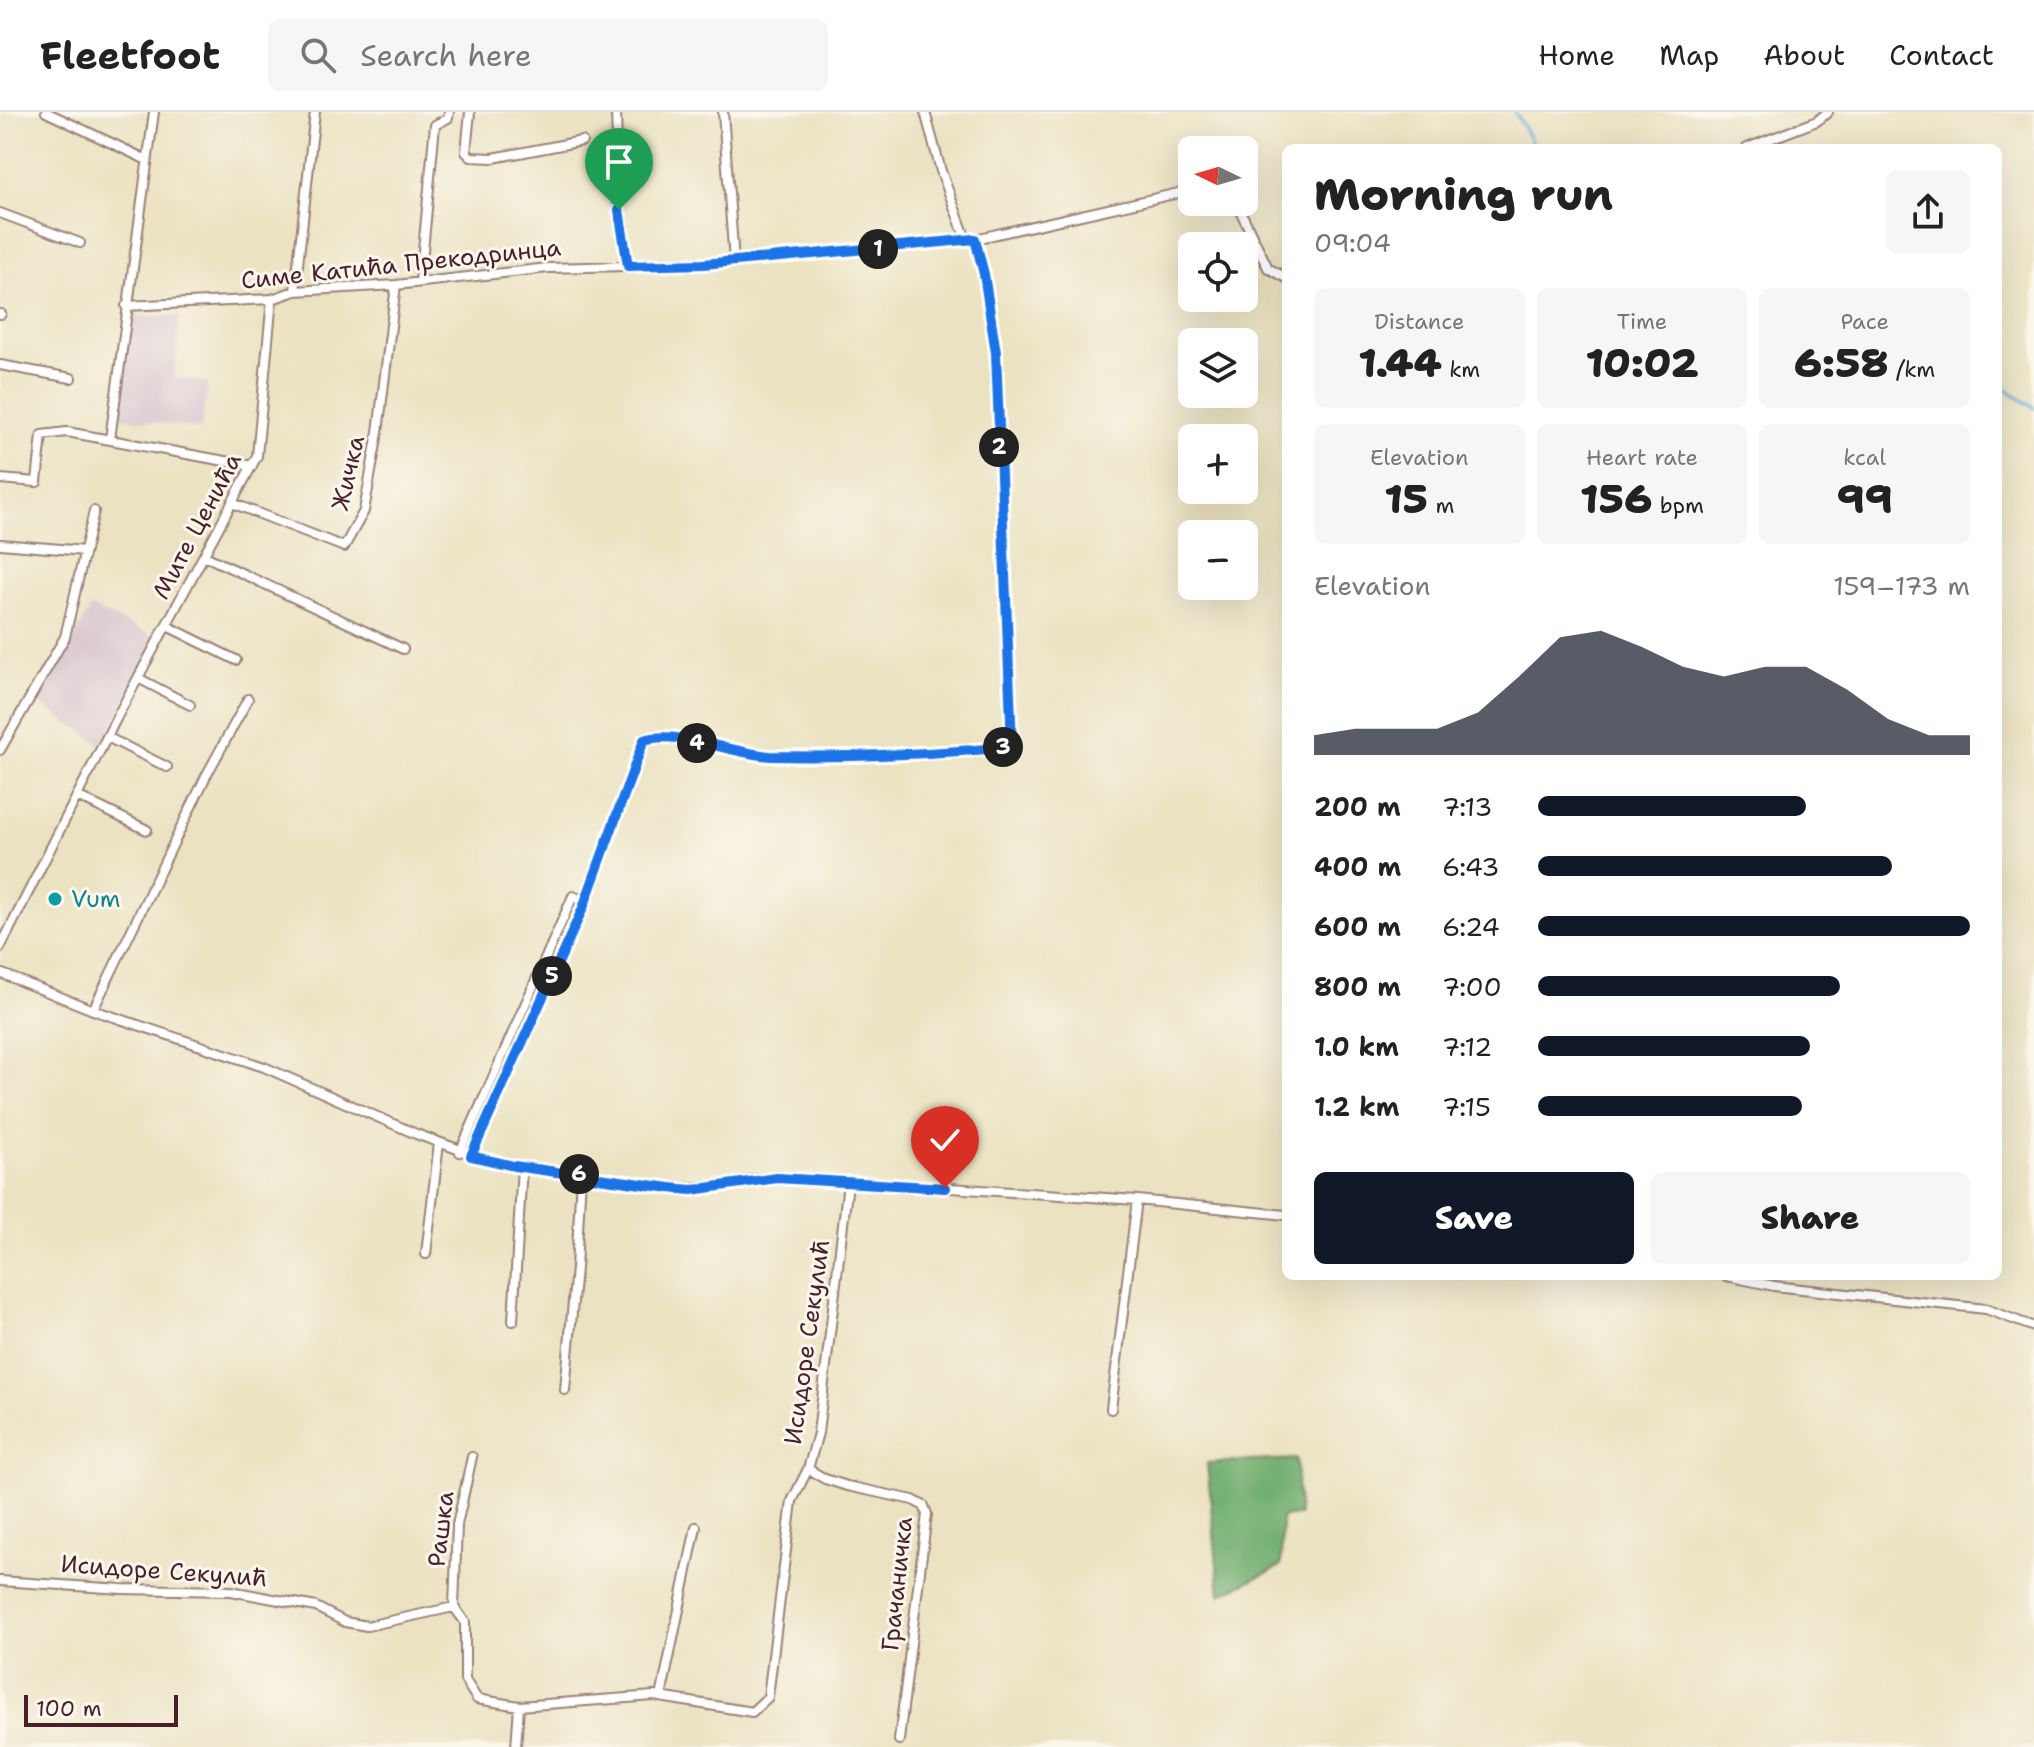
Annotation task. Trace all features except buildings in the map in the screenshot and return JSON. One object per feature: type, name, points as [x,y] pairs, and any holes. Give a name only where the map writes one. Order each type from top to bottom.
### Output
[{"type":"street","points":[[46,112],[147,160]]},
{"type":"street","points":[[110,439],[154,112]]},
{"type":"street","points":[[295,291],[315,112]]},
{"type":"street","points":[[420,282],[435,125],[448,118],[449,112]]},
{"type":"street","points":[[470,112],[466,152],[471,157],[493,158],[582,141]]},
{"type":"street","points":[[616,112],[619,210],[628,266]]},
{"type":"street","points":[[723,112],[734,262]]},
{"type":"street","points":[[471,1156],[586,902],[644,740],[666,735],[766,756],[887,757],[1012,745],[996,353],[984,274],[941,171],[925,112]]},
{"type":"street","points":[[1757,144],[1817,121],[1828,112]]},
{"type":"street","name":"Симе Катића Прекодринца","points":[[126,306],[272,299],[295,291],[396,285],[548,268],[734,262],[971,239],[1178,193]]},
{"type":"street","points":[[0,213],[80,243]]},
{"type":"street","points":[[1243,216],[1268,268],[1282,276]]},
{"type":"street","name":"Жичка","points":[[232,503],[344,547],[364,511],[378,432],[396,285]]},
{"type":"street","name":"Мите Ценића","points":[[0,948],[107,737],[257,456],[272,299]]},
{"type":"street","points":[[0,365],[71,378]]},
{"type":"street","points":[[0,479],[37,482],[42,435],[67,432],[252,466]]},
{"type":"street","points":[[0,750],[65,637],[94,511]]},
{"type":"street","points":[[0,544],[85,551]]},
{"type":"street","points":[[205,556],[403,649]]},
{"type":"street","name":"Мите Ценића","points":[[167,626],[236,660]]},
{"type":"street","points":[[138,678],[190,705]]},
{"type":"street","points":[[93,1010],[206,776],[248,699]]},
{"type":"street","points":[[107,737],[167,767]]},
{"type":"street","points":[[77,796],[147,830]]},
{"type":"street","points":[[460,1152],[573,896],[586,902]]},
{"type":"street","points":[[0,973],[93,1010],[264,1067],[460,1152],[522,1166],[692,1190],[766,1178],[1137,1200],[1282,1215]]},
{"type":"street","points":[[426,1254],[439,1143]]},
{"type":"street","points":[[513,1321],[522,1166]]},
{"type":"street","points":[[565,1390],[581,1175]]},
{"type":"street","name":"Исидоре Секулић","points":[[0,1581],[122,1589],[231,1591],[316,1607],[345,1622],[367,1626],[454,1607],[465,1622],[465,1680],[477,1699],[519,1706],[661,1697],[752,1712],[768,1697],[792,1501],[808,1469],[818,1433],[848,1183]]},
{"type":"street","points":[[1111,1409],[1137,1200]]},
{"type":"street","points":[[1745,1280],[1774,1286],[1986,1309],[2034,1327]]},
{"type":"street","name":"Рашка","points":[[454,1607],[457,1525],[472,1457]]},
{"type":"street","name":"Грачаничка","points":[[808,1469],[847,1486],[913,1500],[924,1506],[927,1514],[899,1740]]},
{"type":"street","points":[[661,1697],[696,1527]]},
{"type":"street","points":[[516,1747],[519,1706]]},
{"type":"shaded area","points":[[130,316],[180,316],[174,377],[208,383],[201,429],[118,417]]},
{"type":"shaded area","points":[[91,607],[158,638],[102,745],[38,703]]},
{"type":"green space","points":[[1296,1459],[1299,1515],[1282,1517],[1281,1566],[1220,1595],[1207,1463]]},
{"type":"waterway","points":[[1515,112],[1533,144]]},
{"type":"waterway","points":[[2002,386],[2034,408]]},
{"type":"place","name":"Vum","points":[[55,899]]},
{"type":"route","points":[[619,210],[628,266],[703,264],[975,239],[984,274],[996,353],[1012,745],[887,757],[766,756],[666,735],[644,740],[583,908],[471,1156],[514,1166],[692,1190],[777,1178],[945,1188]]}]
